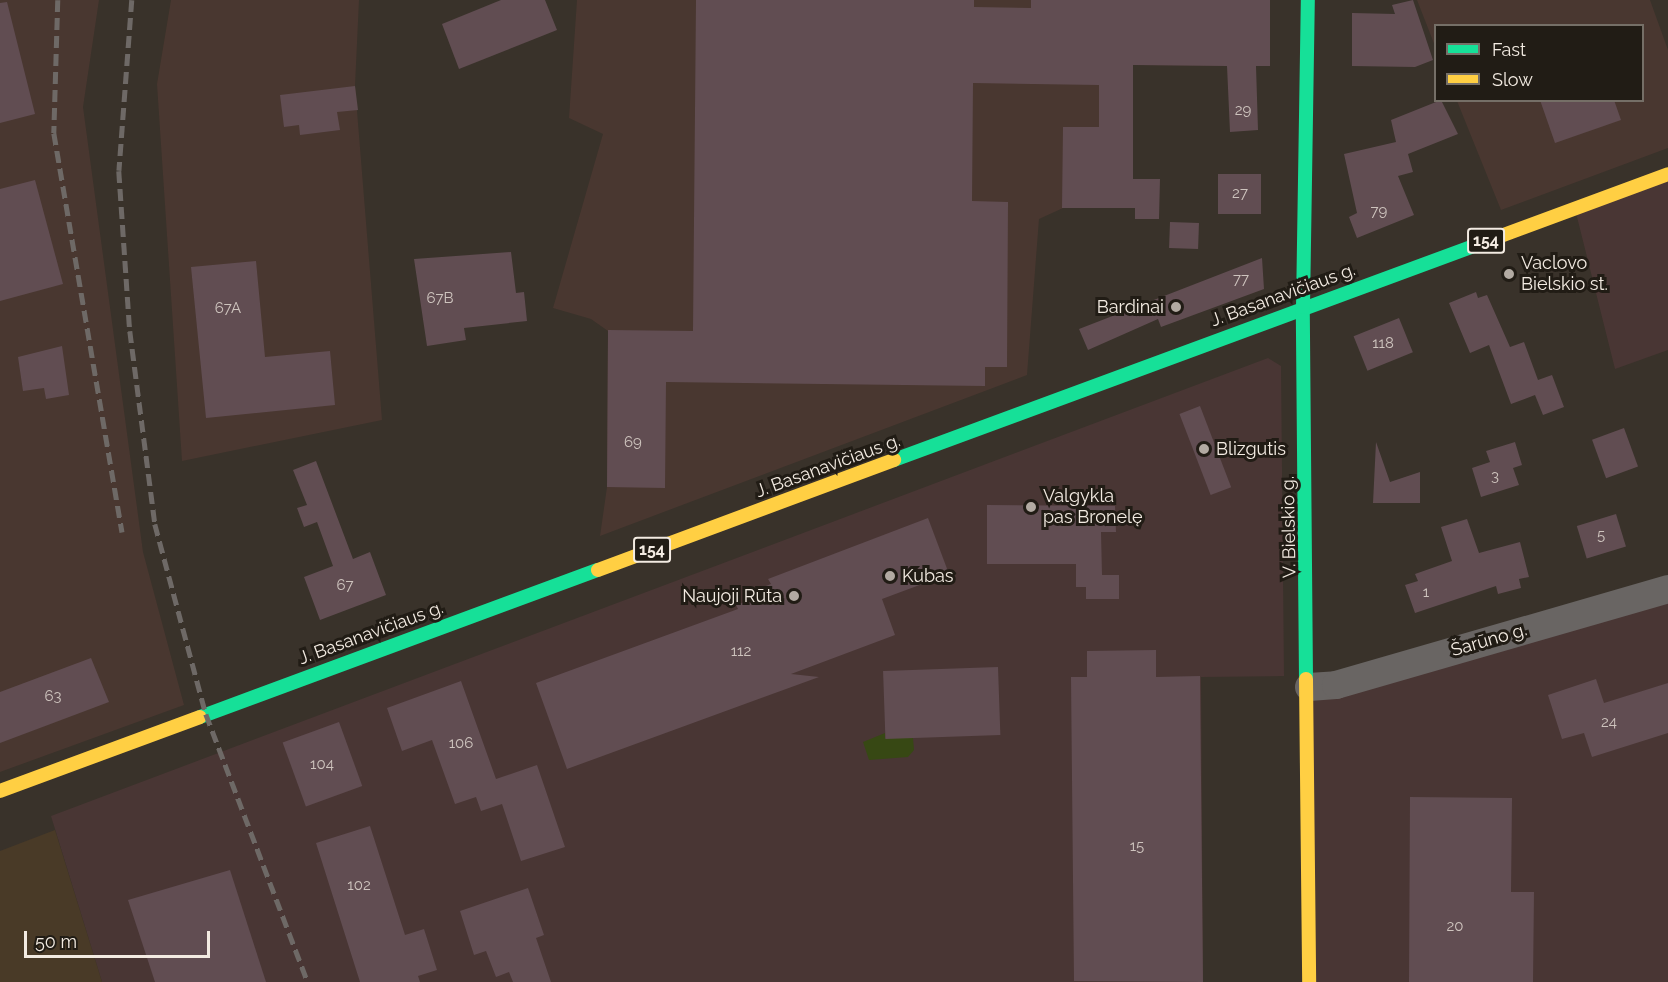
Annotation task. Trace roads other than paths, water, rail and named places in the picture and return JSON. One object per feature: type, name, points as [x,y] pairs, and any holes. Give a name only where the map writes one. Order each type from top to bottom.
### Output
[{"type":"main road","name":"V. Bielskio g.","points":[[1308,0],[1303,307],[1309,687],[1309,982]]},
{"type":"main road","name":"J. Basanavičiaus g.","points":[[0,790],[1668,174]]},
{"type":"street","name":"Šarūno g.","points":[[1309,687],[1336,685],[1668,589]]},
{"type":"railway","points":[[58,0],[54,133],[122,532]]},
{"type":"railway","points":[[132,0],[119,171],[130,331],[155,524],[206,714],[308,982]]},
{"type":"place","name":"Vaclovo Bielskio st.","points":[[1509,274]]},
{"type":"place","name":"Bardinai","points":[[1176,307]]},
{"type":"place","name":"Blizgutis","points":[[1204,449]]},
{"type":"place","name":"Valgykla pas Bronelę","points":[[1031,507]]},
{"type":"place","name":"Kubas","points":[[890,576]]},
{"type":"place","name":"Naujoji Rūta","points":[[794,596]]}]
